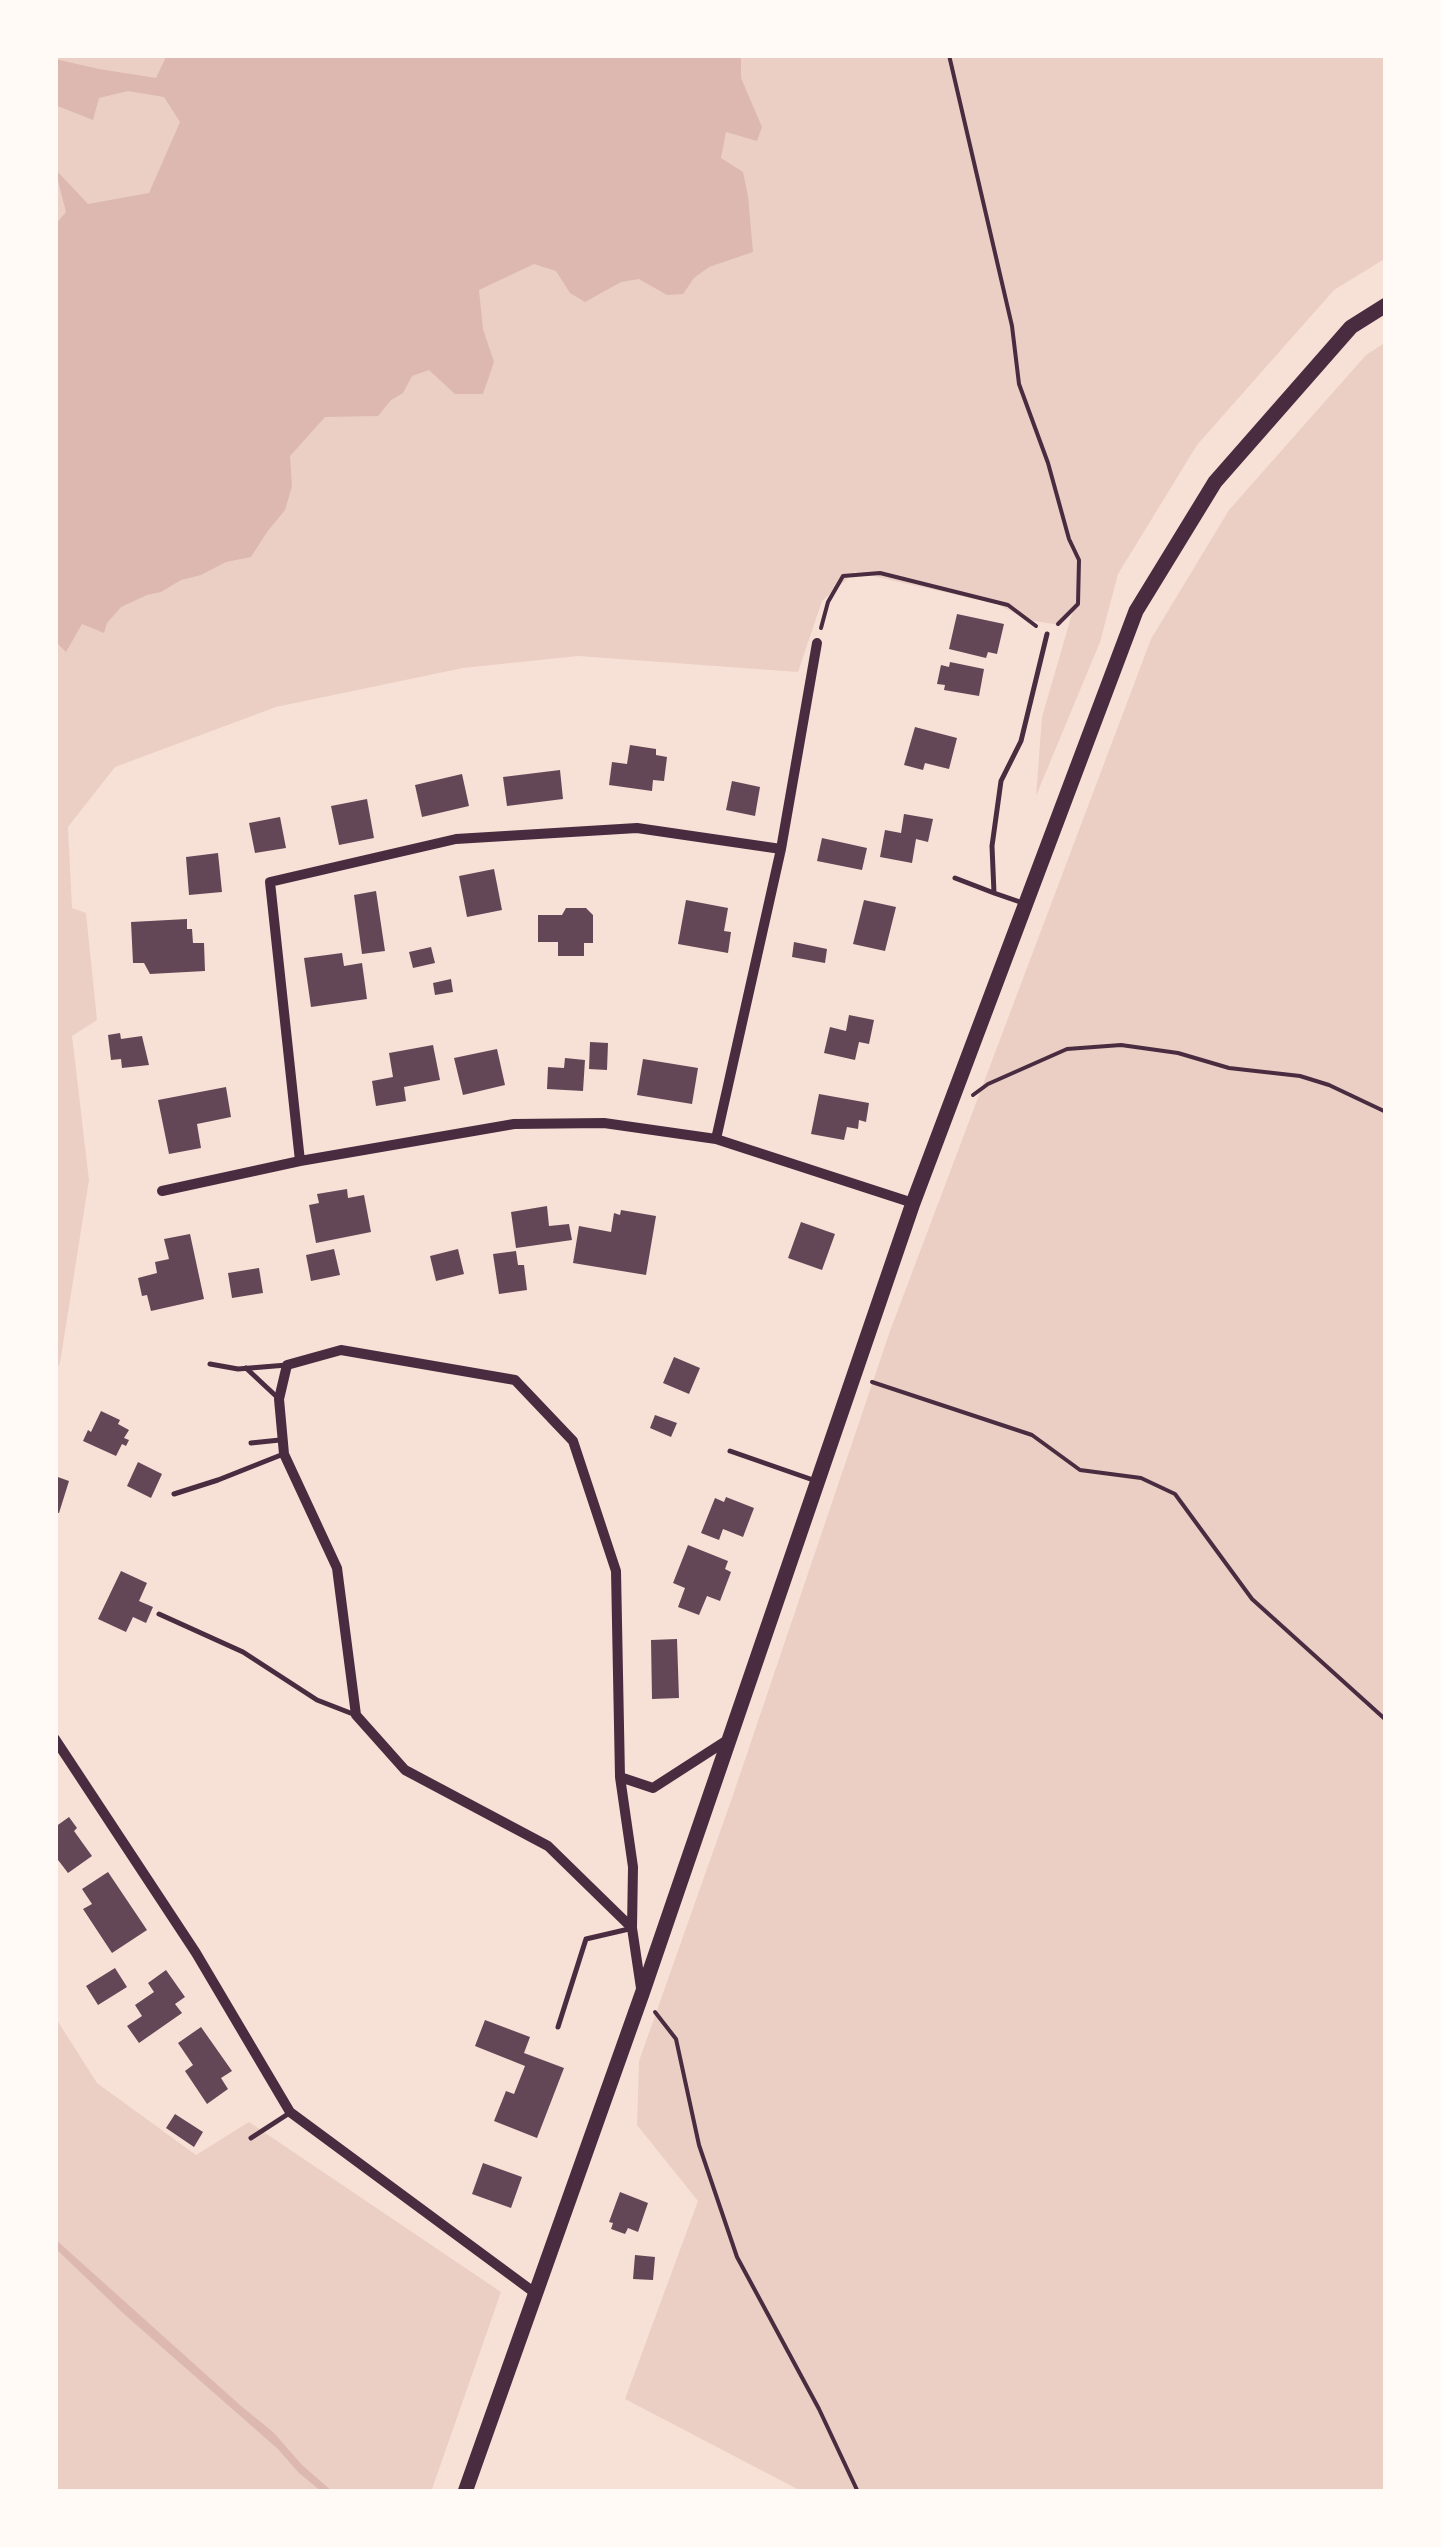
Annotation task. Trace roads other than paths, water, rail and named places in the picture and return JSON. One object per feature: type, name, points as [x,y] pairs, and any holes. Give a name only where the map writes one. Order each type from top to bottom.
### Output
[{"type":"main road","points":[[466,2492],[642,1994],[913,1202],[1136,611],[1215,482],[1351,326],[1386,305]]},
{"type":"street","points":[[716,1139],[781,849],[817,642]]},
{"type":"street","points":[[300,1161],[270,882],[474,838],[637,828],[781,849]]},
{"type":"street","points":[[162,1191],[300,1161],[514,1124],[604,1123],[716,1139],[913,1202]]},
{"type":"street","points":[[632,1928],[548,1846],[405,1770],[356,1715],[338,1568],[284,1454],[280,1399],[286,1365],[340,1350],[515,1380],[573,1442],[616,1572],[620,1777],[633,1867],[632,1928],[642,1994]]},
{"type":"street","points":[[55,1738],[196,1953],[290,2112],[535,2293]]},
{"type":"street","points":[[620,1777],[654,1788],[730,1738]]},
{"type":"lane","points":[[994,892],[992,846],[1001,781],[1021,742],[1047,634]]},
{"type":"lane","points":[[954,878],[1026,904]]},
{"type":"lane","points":[[210,1364],[246,1368],[286,1365]]},
{"type":"lane","points":[[246,1368],[280,1399]]},
{"type":"lane","points":[[251,1443],[283,1440]]},
{"type":"lane","points":[[730,1450],[818,1482]]},
{"type":"lane","points":[[174,1494],[284,1454]]},
{"type":"lane","points":[[159,1614],[243,1652],[318,1700],[356,1715]]},
{"type":"lane","points":[[558,2027],[586,1938],[632,1928]]},
{"type":"lane","points":[[252,2138],[290,2112]]}]
